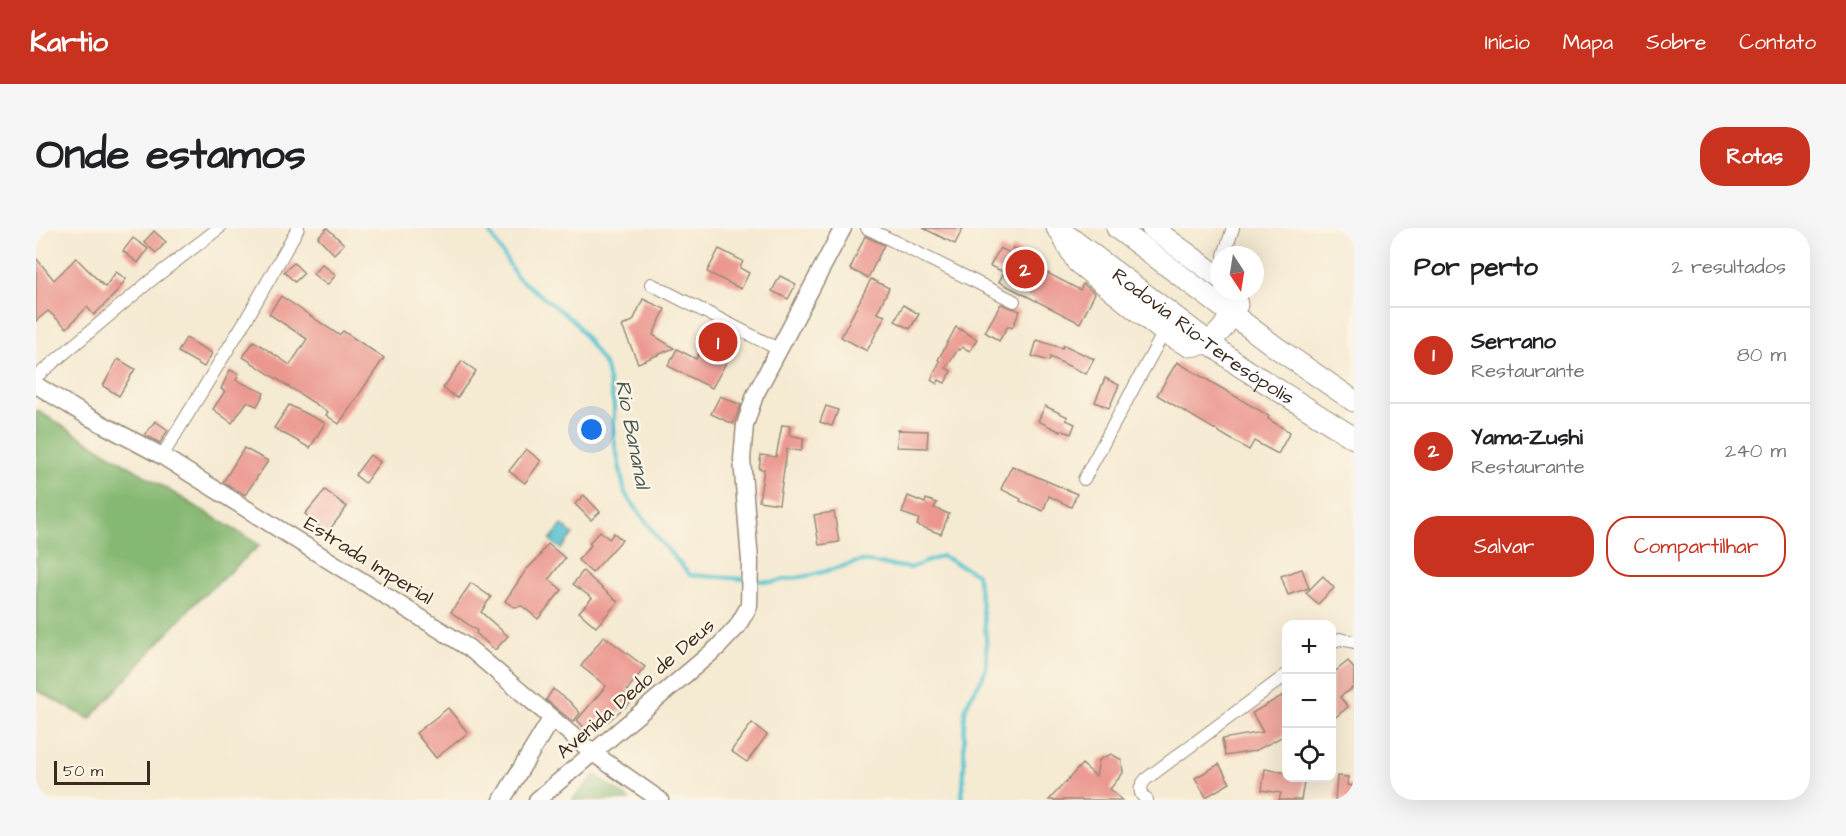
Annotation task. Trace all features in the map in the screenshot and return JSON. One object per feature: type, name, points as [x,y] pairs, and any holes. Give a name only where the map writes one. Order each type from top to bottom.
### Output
[{"type":"highway","name":"Rodovia Rio-Teresópolis","points":[[1117,228],[1232,315],[1354,401]]},
{"type":"highway","points":[[1152,228],[1210,268]]},
{"type":"highway","name":"Rodovia Rio-Teresópolis","points":[[1058,229],[1239,366],[1354,438]]},
{"type":"highway","points":[[1058,229],[1077,262],[1164,332],[1189,346],[1209,343],[1232,315],[1237,305],[1236,300]]},
{"type":"street","points":[[36,377],[150,281],[219,228]]},
{"type":"street","points":[[162,456],[247,318],[298,228]]},
{"type":"street","name":"Avenida Dedo de Deus","points":[[537,800],[718,647],[737,627],[749,606],[750,561],[742,459],[745,425],[755,395],[843,228]]},
{"type":"street","points":[[867,228],[1014,301]]},
{"type":"street","points":[[1227,246],[1233,228]]},
{"type":"street","points":[[651,284],[778,349]]},
{"type":"street","points":[[1084,479],[1164,332]]},
{"type":"street","name":"Estrada Imperial","points":[[36,385],[87,416],[162,456],[469,648],[593,753],[660,800]]},
{"type":"street","points":[[1336,640],[1340,639],[1354,642]]},
{"type":"street","points":[[1147,800],[1142,797],[1140,786],[1157,770],[1282,679]]},
{"type":"street","name":"Avenida Dedo de Deus","points":[[502,800],[551,719]]},
{"type":"green space","points":[[36,410],[260,545],[193,605],[90,719],[36,690]]},
{"type":"green space","points":[[596,775],[630,800],[572,800]]},
{"type":"water","points":[[562,525],[573,534],[561,549],[550,540]]},
{"type":"building","points":[[327,228],[344,244],[334,254],[318,237]]},
{"type":"building","points":[[923,228],[963,228],[955,244]]},
{"type":"building","points":[[154,231],[166,242],[156,253],[144,242]]},
{"type":"building","points":[[865,236],[884,245],[868,278],[850,269]]},
{"type":"building","points":[[133,238],[148,249],[138,263],[123,251]]},
{"type":"building","points":[[1013,247],[1034,258],[1030,264],[1080,290],[1083,284],[1095,293],[1080,323],[999,282],[1004,272],[990,266],[1000,248],[1010,253]]},
{"type":"building","points":[[719,249],[743,261],[740,268],[749,273],[741,289],[707,272]]},
{"type":"building","points":[[36,258],[54,280],[76,258],[105,287],[116,272],[126,279],[94,315],[87,307],[67,328],[48,311],[36,321]]},
{"type":"building","points":[[294,263],[304,273],[295,282],[284,272]]},
{"type":"building","points":[[322,264],[336,275],[327,285],[313,274]]},
{"type":"building","points":[[780,276],[796,284],[788,299],[772,291]]},
{"type":"building","points":[[871,279],[889,288],[877,313],[885,316],[867,351],[841,337]]},
{"type":"building","points":[[281,296],[339,335],[343,331],[384,358],[339,424],[326,415],[328,412],[243,357],[254,341],[290,365],[307,339],[269,314]]},
{"type":"building","points":[[643,299],[665,309],[653,335],[674,348],[638,363],[622,326],[633,321]]},
{"type":"building","points":[[1001,304],[1020,311],[1012,328],[1008,326],[999,341],[985,332]]},
{"type":"building","points":[[903,305],[919,314],[910,329],[895,321]]},
{"type":"building","points":[[956,327],[977,339],[970,351],[962,347],[958,349],[946,368],[951,371],[945,383],[939,380],[937,384],[931,380],[940,361],[938,360]]},
{"type":"building","points":[[713,328],[738,341],[712,388],[668,366],[677,349],[696,359]]},
{"type":"building","points":[[186,338],[212,353],[204,367],[178,352]]},
{"type":"building","points":[[1037,340],[1062,348],[1064,345],[1094,359],[1086,374],[1050,357],[1049,361],[1032,356]]},
{"type":"building","points":[[118,359],[135,369],[119,396],[103,386]]},
{"type":"building","points":[[462,361],[476,371],[457,398],[443,388]]},
{"type":"building","points":[[1177,362],[1269,416],[1268,419],[1290,432],[1278,454],[1254,441],[1249,450],[1157,395]]},
{"type":"building","points":[[230,370],[239,374],[236,380],[264,393],[257,406],[247,402],[232,423],[213,409],[225,391],[221,389]]},
{"type":"building","points":[[1105,378],[1119,385],[1109,408],[1095,402]]},
{"type":"building","points":[[720,396],[741,405],[733,424],[711,414]]},
{"type":"building","points":[[289,405],[325,423],[310,448],[274,428]]},
{"type":"building","points":[[826,406],[838,410],[832,426],[820,422]]},
{"type":"building","points":[[1045,406],[1068,417],[1066,420],[1075,424],[1071,434],[1062,430],[1061,432],[1038,421]]},
{"type":"building","points":[[155,421],[168,430],[160,443],[145,435]]},
{"type":"building","points":[[782,425],[790,426],[789,435],[804,438],[801,451],[787,449],[779,504],[759,501],[764,469],[759,469],[761,455],[776,457]]},
{"type":"building","points":[[898,430],[928,431],[927,448],[897,447]]},
{"type":"building","points":[[244,448],[268,461],[245,495],[223,482]]},
{"type":"building","points":[[526,449],[541,461],[525,483],[509,471]]},
{"type":"building","points":[[370,455],[380,462],[365,483],[355,475]]},
{"type":"building","points":[[1012,466],[1077,494],[1071,507],[1049,496],[1043,511],[1020,501],[1021,499],[1001,489]]},
{"type":"building","points":[[325,490],[347,507],[327,533],[305,514]]},
{"type":"building","points":[[584,495],[600,512],[591,520],[575,504]]},
{"type":"building","points":[[908,496],[925,503],[926,499],[937,503],[934,508],[949,514],[941,534],[917,525],[919,519],[902,513]]},
{"type":"building","points":[[834,512],[839,542],[819,545],[814,515]]},
{"type":"building","points":[[600,531],[609,539],[614,533],[622,540],[592,573],[578,560]]},
{"type":"building","points":[[548,544],[565,558],[549,579],[562,590],[538,619],[522,606],[514,607],[505,601],[526,570]]},
{"type":"building","points":[[1302,569],[1309,588],[1288,595],[1281,576]]},
{"type":"building","points":[[583,571],[618,602],[596,627],[579,612],[592,598],[573,584]]},
{"type":"building","points":[[1323,576],[1334,588],[1318,604],[1306,593]]},
{"type":"building","points":[[471,583],[491,597],[481,612],[508,636],[495,650],[476,633],[477,631],[451,612]]},
{"type":"building","points":[[604,636],[645,667],[627,690],[634,695],[632,701],[607,722],[600,718],[588,731],[577,720],[606,686],[581,666]]},
{"type":"building","points":[[1348,661],[1354,669],[1354,687],[1340,697],[1348,707],[1336,717],[1336,674],[1336,671]]},
{"type":"building","points":[[553,689],[580,713],[573,722],[546,700]]},
{"type":"building","points":[[1282,696],[1282,737],[1255,751],[1225,756],[1222,739],[1263,732],[1252,713]]},
{"type":"building","points":[[448,708],[468,733],[436,758],[416,733]]},
{"type":"building","points":[[752,723],[767,735],[747,762],[731,751]]},
{"type":"building","points":[[1111,754],[1122,760],[1123,773],[1110,789],[1122,800],[1049,800],[1082,764],[1096,776],[1099,760]]},
{"type":"building","points":[[1219,764],[1230,783],[1206,797],[1195,778]]},
{"type":"building","points":[[1265,769],[1282,772],[1282,782],[1304,782],[1301,800],[1279,800],[1281,793],[1262,790]]},
{"type":"building","points":[[1337,776],[1348,777],[1347,785],[1354,786],[1354,800],[1335,800]]},
{"type":"waterway","name":"Rio Bananal","points":[[487,228],[517,277],[575,322],[606,367],[614,406],[614,440],[625,493],[660,541],[690,575],[745,579]]},
{"type":"waterway","name":"Rio Bananal","points":[[753,580],[772,582],[812,575],[861,561],[910,568],[942,556],[977,574],[986,632],[987,656],[985,673],[966,706],[964,779],[961,800]]},
{"type":"place","name":"Yama-Zushi","points":[[1025,269]]},
{"type":"place","name":"Serrano","points":[[718,342]]}]
